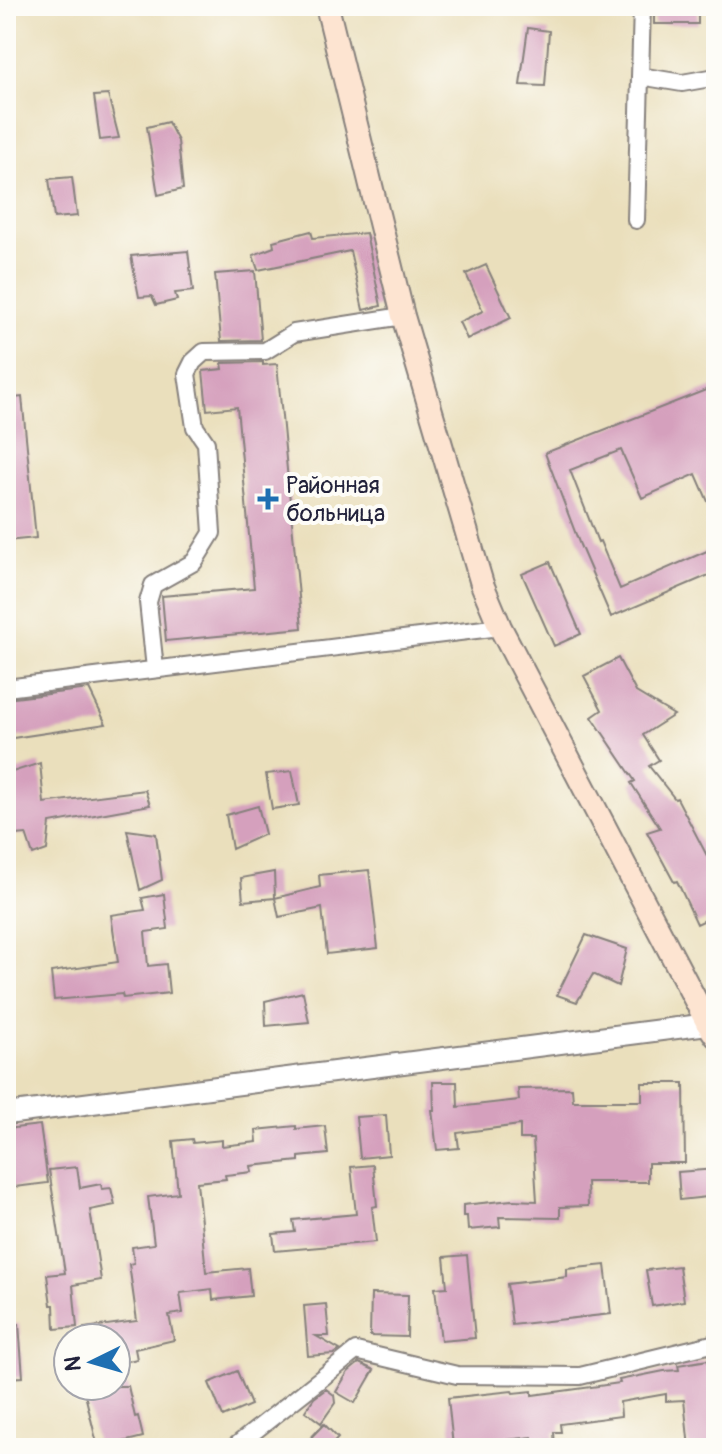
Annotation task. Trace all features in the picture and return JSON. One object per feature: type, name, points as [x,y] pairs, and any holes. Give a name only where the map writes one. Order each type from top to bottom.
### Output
[{"type":"main road","points":[[327,6],[403,316],[482,584],[500,627],[712,1030]]},
{"type":"street","points":[[636,220],[642,6]]},
{"type":"street","points":[[640,76],[682,83],[716,77]]},
{"type":"street","points":[[155,669],[148,602],[153,585],[194,562],[212,533],[206,443],[195,427],[187,374],[193,362],[204,352],[265,351],[294,333],[403,316]]},
{"type":"street","points":[[6,688],[500,627]]},
{"type":"street","points":[[6,1114],[712,1030]]},
{"type":"street","points":[[233,1448],[356,1351],[457,1375],[580,1376],[716,1343]]},
{"type":"building","points":[[654,6],[698,6],[698,24],[654,24]]},
{"type":"building","points":[[528,28],[549,31],[545,86],[520,85]]},
{"type":"building","points":[[108,95],[119,138],[100,140],[94,96]]},
{"type":"building","points":[[168,122],[178,141],[183,189],[158,195],[147,127]]},
{"type":"building","points":[[72,177],[77,216],[54,218],[49,179]]},
{"type":"building","points":[[311,231],[313,238],[366,233],[381,306],[363,310],[350,251],[258,270],[253,255],[274,247],[273,241]]},
{"type":"building","points":[[188,251],[193,291],[175,293],[177,300],[156,305],[152,296],[139,297],[131,256]]},
{"type":"building","points":[[486,265],[511,318],[467,339],[459,322],[483,311],[466,274]]},
{"type":"building","points":[[255,271],[261,340],[221,341],[215,274]]},
{"type":"building","name":"Районная больница","points":[[263,362],[263,365],[277,364],[302,628],[166,641],[162,596],[254,588],[237,407],[207,410],[203,371],[223,369],[222,363]]},
{"type":"building","points":[[716,386],[716,520],[696,474],[642,498],[621,450],[570,470],[620,589],[716,547],[716,572],[611,617],[545,453]]},
{"type":"building","points":[[22,397],[36,538],[6,541],[6,399]]},
{"type":"building","points":[[550,562],[581,634],[554,646],[522,574]]},
{"type":"building","points":[[618,658],[636,692],[674,715],[643,735],[659,760],[649,766],[677,798],[716,873],[716,915],[697,924],[677,881],[674,882],[647,832],[660,828],[631,783],[635,781],[592,717],[602,710],[584,676]]},
{"type":"building","points":[[89,689],[106,724],[6,739],[6,699]]},
{"type":"building","points":[[40,763],[44,803],[145,790],[150,805],[50,823],[47,850],[33,855],[26,834],[6,836],[6,774]]},
{"type":"building","points":[[292,771],[299,805],[272,809],[266,774]]},
{"type":"building","points":[[258,806],[265,834],[232,849],[226,815]]},
{"type":"building","points":[[127,830],[156,834],[162,880],[140,890]]},
{"type":"building","points":[[369,870],[378,948],[327,954],[322,908],[279,917],[275,898],[320,887],[319,875]]},
{"type":"building","points":[[274,872],[275,898],[243,901],[241,878]]},
{"type":"building","points":[[164,894],[168,929],[145,932],[148,966],[166,964],[169,993],[54,1000],[51,972],[118,962],[111,915],[145,910],[142,898]]},
{"type":"building","points":[[586,935],[627,949],[618,986],[593,974],[577,1002],[557,995]]},
{"type":"building","points":[[303,992],[309,1022],[266,1026],[265,1001]]},
{"type":"building","points":[[433,1082],[457,1082],[458,1107],[519,1100],[518,1089],[572,1088],[573,1101],[642,1101],[642,1083],[684,1083],[685,1163],[648,1163],[648,1182],[587,1182],[588,1206],[560,1207],[560,1218],[499,1217],[500,1227],[468,1230],[463,1205],[537,1201],[533,1139],[520,1139],[520,1125],[457,1133],[459,1148],[437,1150],[432,1110]]},
{"type":"building","points":[[386,1115],[389,1155],[360,1158],[356,1117]]},
{"type":"building","points":[[40,1125],[48,1183],[6,1188],[6,1129]]},
{"type":"building","points":[[325,1126],[328,1154],[299,1157],[299,1161],[251,1166],[252,1172],[197,1182],[206,1272],[248,1268],[251,1296],[213,1300],[212,1289],[180,1293],[183,1313],[169,1315],[174,1340],[135,1349],[137,1359],[132,1360],[132,1322],[129,1322],[137,1321],[129,1264],[134,1263],[132,1247],[154,1244],[148,1197],[178,1193],[173,1141],[192,1139],[193,1143],[222,1140],[222,1146],[257,1142],[256,1130]]},
{"type":"building","points":[[373,1165],[377,1206],[372,1207],[376,1242],[275,1251],[273,1234],[295,1232],[293,1220],[356,1214],[351,1167]]},
{"type":"building","points":[[77,1167],[80,1188],[101,1184],[102,1189],[111,1188],[115,1205],[90,1210],[101,1280],[73,1285],[77,1322],[55,1322],[54,1305],[51,1305],[47,1275],[65,1273],[49,1170]]},
{"type":"building","points":[[716,1169],[716,1196],[680,1200],[678,1172]]},
{"type":"building","points":[[467,1255],[475,1338],[441,1341],[435,1288],[447,1287],[444,1257]]},
{"type":"building","points":[[605,1265],[611,1314],[512,1325],[507,1284],[567,1277],[567,1269]]},
{"type":"building","points":[[679,1266],[684,1301],[652,1306],[646,1270]]},
{"type":"building","points":[[371,1294],[408,1295],[407,1337],[370,1336]]},
{"type":"building","points":[[326,1304],[329,1336],[316,1336],[340,1350],[334,1354],[308,1356],[304,1306]]},
{"type":"building","points":[[6,1324],[19,1324],[23,1377],[6,1378]]},
{"type":"building","points":[[708,1360],[716,1408],[716,1448],[689,1448],[684,1400],[666,1401],[666,1394],[620,1402],[621,1416],[560,1424],[561,1432],[554,1432],[555,1448],[533,1448],[532,1437],[453,1446],[448,1398],[512,1391],[532,1391],[532,1395],[620,1383],[619,1380],[679,1370],[678,1365]]},
{"type":"building","points":[[359,1363],[374,1370],[355,1403],[336,1392],[348,1372]]},
{"type":"building","points":[[237,1371],[251,1405],[223,1417],[209,1383]]},
{"type":"building","points":[[326,1389],[334,1395],[335,1403],[321,1423],[305,1411],[314,1398]]},
{"type":"building","points":[[87,1402],[132,1402],[143,1437],[98,1448]]},
{"type":"building","points":[[324,1424],[338,1438],[329,1448],[301,1448]]},
{"type":"place","name":"Районная больница","points":[[268,499]]}]
